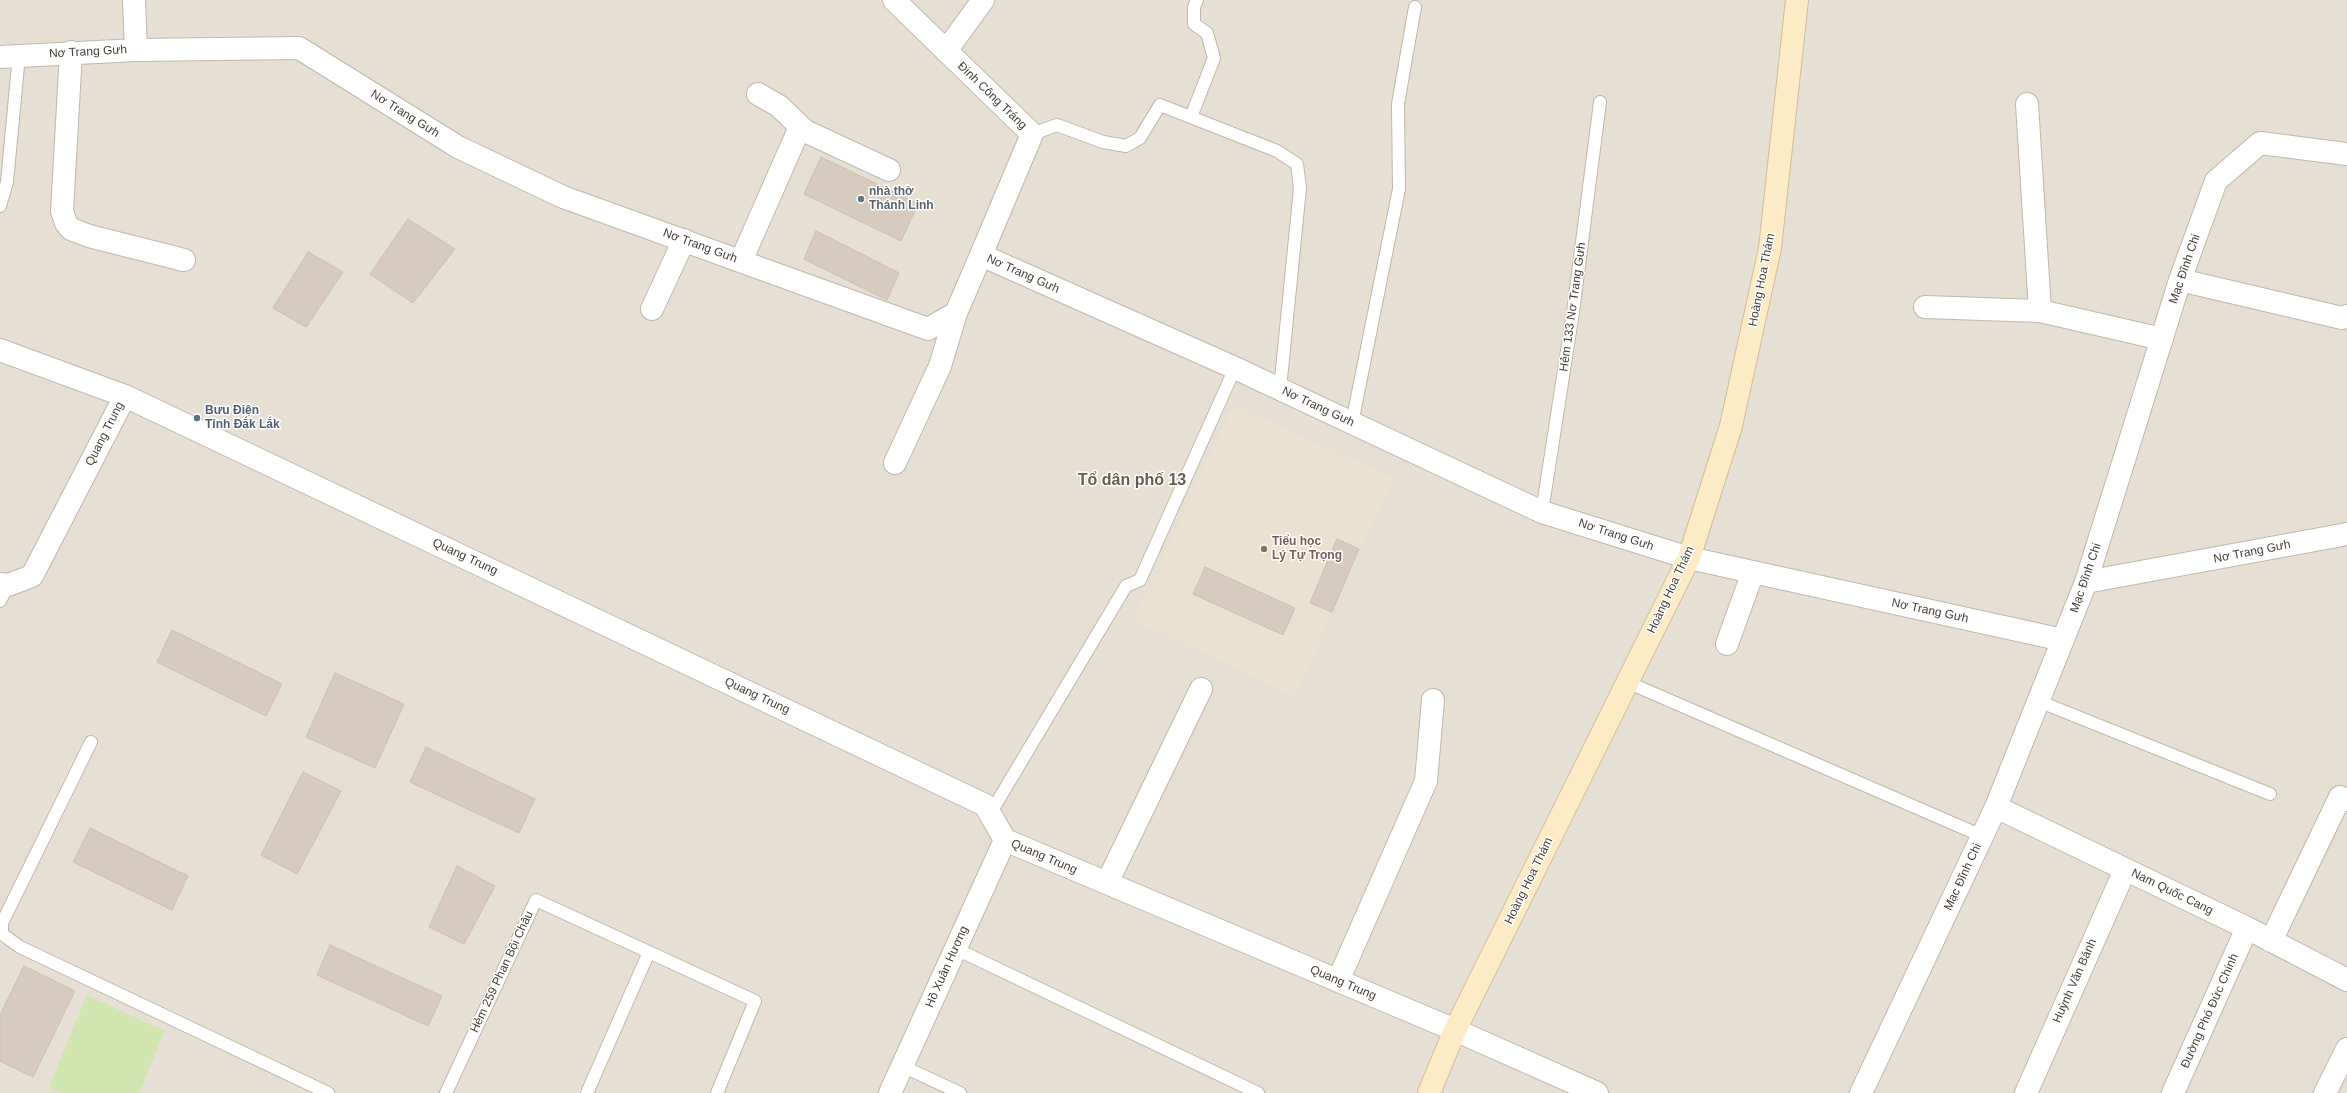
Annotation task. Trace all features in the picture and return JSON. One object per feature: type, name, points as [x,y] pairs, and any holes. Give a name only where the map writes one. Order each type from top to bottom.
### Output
[{"type":"street","points":[[134,0],[136,50]]},
{"type":"street","name":"Đinh Công Tráng","points":[[894,0],[1032,134],[981,255]]},
{"type":"street","points":[[946,51],[983,0]]},
{"type":"street","name":"Hoàng Hoa Thám","points":[[1429,1093],[1455,1030],[1689,558],[1731,426],[1770,248],[1797,0]]},
{"type":"street","name":"Nơ Trang Gưh","points":[[10,56],[136,50],[299,48],[458,147],[563,196],[928,329],[956,313],[981,255],[1235,368],[1542,512],[1689,558],[2063,640]]},
{"type":"street","points":[[71,52],[62,211],[66,223],[71,229],[90,236],[184,260]]},
{"type":"street","points":[[758,94],[779,106],[800,127],[820,139],[889,170]]},
{"type":"street","points":[[2027,104],[2040,311]]},
{"type":"street","points":[[742,261],[800,127]]},
{"type":"street","name":"Mạc Đĩnh Chi","points":[[1861,1093],[1996,807],[2086,582],[2180,280],[2216,181],[2260,143],[2347,154]]},
{"type":"street","points":[[652,309],[684,240]]},
{"type":"street","points":[[2180,280],[2342,318],[2347,316]]},
{"type":"street","points":[[1925,307],[2040,311],[2162,339]]},
{"type":"street","points":[[894,463],[940,366],[956,313]]},
{"type":"street","points":[[0,350],[125,396]]},
{"type":"street","name":"Quang Trung","points":[[3,590],[32,576],[125,396],[985,805],[1005,840],[1455,1030],[1597,1093]]},
{"type":"street","name":"Nơ Trang Gưh","points":[[2086,582],[2347,534]]},
{"type":"street","points":[[1727,644],[1753,572]]},
{"type":"street","points":[[1107,883],[1202,689]]},
{"type":"street","points":[[1338,980],[1426,781],[1433,700]]},
{"type":"street","points":[[2271,941],[2340,797],[2347,800]]},
{"type":"street","name":"Nam Quốc Cang","points":[[1996,807],[2247,928],[2347,980]]},
{"type":"street","name":"Hồ Xuân Hương","points":[[890,1093],[1005,840]]},
{"type":"street","name":"Huỳnh Văn Bánh","points":[[2026,1093],[2125,870]]},
{"type":"street","name":"Đường Phó Đức Chính","points":[[2173,1093],[2247,928]]},
{"type":"street","points":[[2326,1093],[2347,1049]]},
{"type":"lane","points":[[1191,117],[1214,58],[1207,33],[1194,24],[1194,7],[1197,0]]},
{"type":"lane","points":[[1352,423],[1399,190],[1398,104],[1415,7]]},
{"type":"lane","points":[[0,206],[7,182],[10,56]]},
{"type":"lane","name":"Hẻm 133 Nơ Trang Gưh","points":[[1542,512],[1573,312],[1600,102]]},
{"type":"lane","points":[[1032,134],[1057,125],[1104,142],[1126,146],[1140,138],[1160,105],[1277,150],[1297,164],[1300,188],[1280,389]]},
{"type":"lane","points":[[990,814],[1126,586],[1140,580],[1235,368]]},
{"type":"lane","points":[[1627,682],[1982,836]]},
{"type":"lane","points":[[2038,701],[2270,794]]},
{"type":"lane","points":[[91,742],[2,923],[2,934],[20,947],[328,1093]]},
{"type":"lane","name":"Hẻm 259 Phan Bội Châu","points":[[446,1093],[536,900],[755,1001],[717,1093]]},
{"type":"lane","points":[[956,949],[1258,1093]]},
{"type":"lane","points":[[587,1093],[649,952]]},
{"type":"lane","points":[[902,1066],[960,1093]]},
{"type":"shaded area","points":[[0,0],[2347,0],[2347,1093],[0,1093]]},
{"type":"shaded area","name":"Tiểu học Lý Tự Trọng","points":[[1233,405],[1393,478],[1295,696],[1134,620]]},
{"type":"green space","points":[[87,995],[165,1031],[139,1093],[62,1093],[49,1087]]},
{"type":"building","name":"nhà thờ Thánh Linh","points":[[821,157],[918,204],[901,241],[804,194]]},
{"type":"building","points":[[408,219],[455,249],[413,303],[370,274]]},
{"type":"building","points":[[816,231],[899,273],[887,300],[804,259]]},
{"type":"building","points":[[308,252],[343,272],[306,327],[273,308]]},
{"type":"building","points":[[1337,539],[1359,549],[1332,612],[1310,603]]},
{"type":"building","points":[[1205,567],[1295,608],[1283,635],[1193,594]]},
{"type":"building","points":[[172,630],[282,684],[266,716],[157,662]]},
{"type":"building","points":[[335,673],[404,704],[375,768],[306,737]]},
{"type":"building","points":[[426,747],[535,799],[519,833],[410,782]]},
{"type":"building","points":[[303,772],[341,791],[297,874],[261,855]]},
{"type":"building","points":[[90,828],[188,876],[172,910],[73,862]]},
{"type":"building","points":[[457,866],[495,886],[464,944],[429,927]]},
{"type":"building","points":[[330,945],[442,996],[428,1026],[317,975]]},
{"type":"building","points":[[24,966],[75,991],[33,1077],[0,1061],[0,1015]]},
{"type":"place","name":"nhà thờ Thánh Linh","points":[[861,199]]},
{"type":"place","name":"Bưu Điện Tỉnh Đắk Lắk","points":[[197,418]]},
{"type":"place","name":"Tiểu học Lý Tự Trọng","points":[[1264,549]]},
{"type":"district","name":"Tổ dân phố 13","points":[[1132,481]]}]
